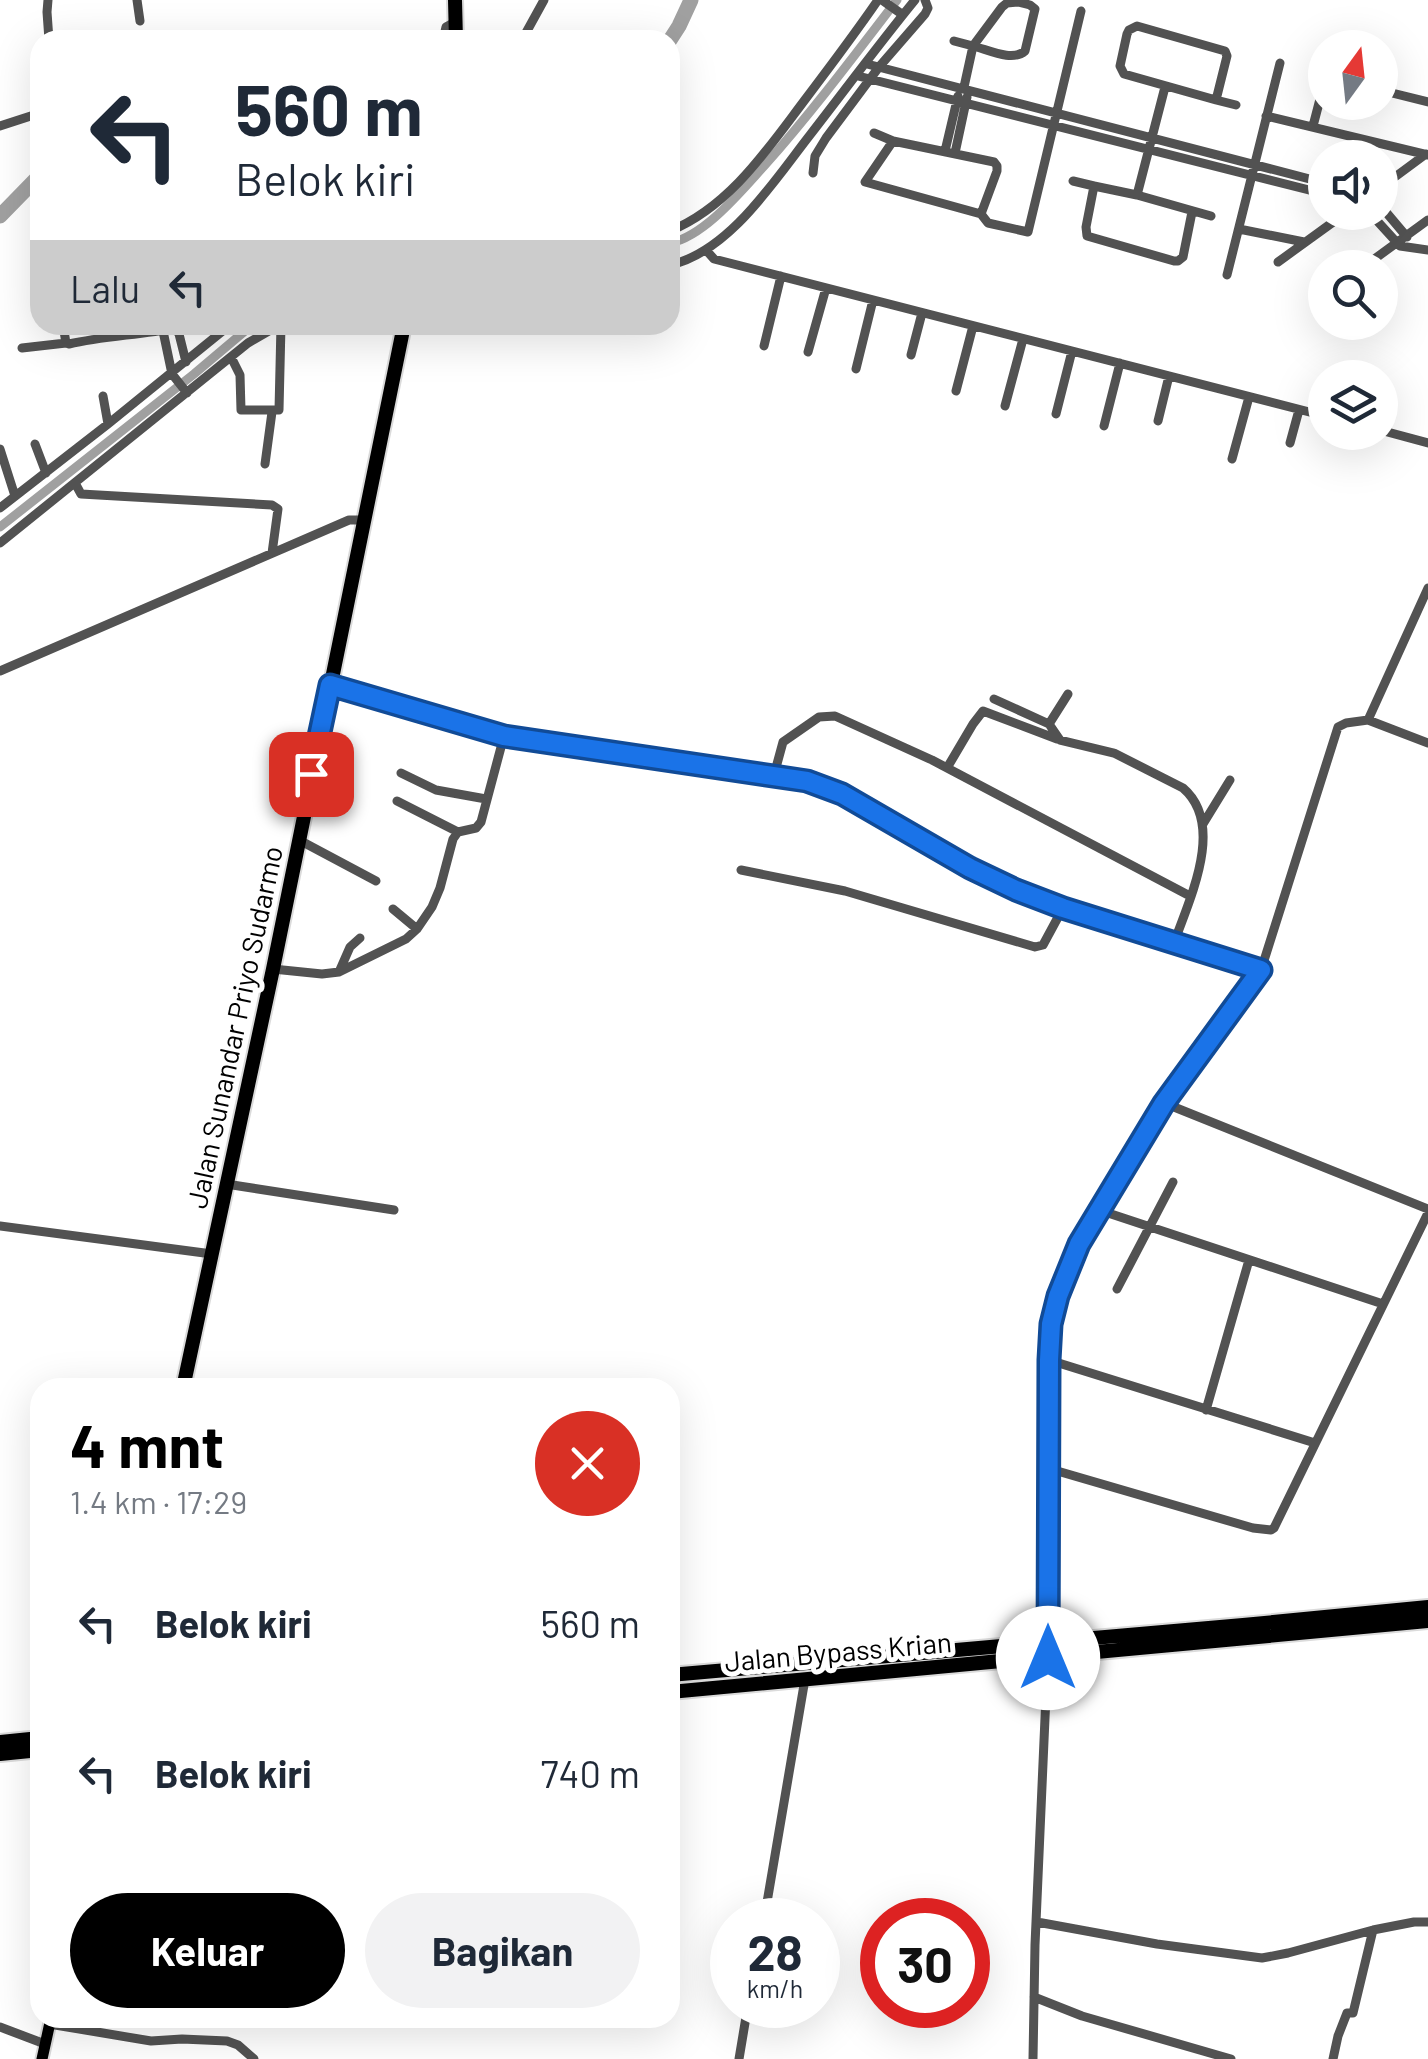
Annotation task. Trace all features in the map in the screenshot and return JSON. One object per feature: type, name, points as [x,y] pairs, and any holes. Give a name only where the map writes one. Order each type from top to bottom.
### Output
[{"type":"highway","points":[[455,0],[457,30]]},
{"type":"highway","name":"Jalan Sunandar Priyo Sudarmo","points":[[186,1378],[402,335]]},
{"type":"highway","name":"Jalan Bypass Krian","points":[[680,1674],[1428,1607]]},
{"type":"highway","name":"Jalan Bypass Krian","points":[[680,1691],[1428,1622]]},
{"type":"highway","points":[[0,1742],[30,1739]]},
{"type":"main road","points":[[42,2059],[48,2028]]},
{"type":"street","points":[[48,0],[49,30]]},
{"type":"street","points":[[137,0],[140,20]]},
{"type":"street","points":[[528,30],[544,0]]},
{"type":"street","points":[[680,225],[751,171],[881,0],[901,14]]},
{"type":"street","points":[[680,261],[706,250],[741,221],[915,0]]},
{"type":"street","points":[[813,173],[819,149],[879,67],[925,14],[925,0]]},
{"type":"street","points":[[950,152],[973,46],[1006,3],[1033,6],[1035,13],[1022,55],[1014,57],[973,46],[954,41]]},
{"type":"street","points":[[893,140],[865,182],[982,214],[988,223],[1014,231],[1030,230],[1081,12]]},
{"type":"street","points":[[445,30],[457,21]]},
{"type":"street","points":[[1216,100],[1226,51],[1133,27],[1127,34],[1121,70],[1129,76],[1216,100],[1236,104]]},
{"type":"street","points":[[1227,275],[1280,63]]},
{"type":"street","points":[[866,64],[1152,138],[1308,188]]},
{"type":"street","points":[[858,76],[1150,150],[1308,180]]},
{"type":"street","points":[[1137,196],[1165,86]]},
{"type":"street","points":[[1398,94],[1428,102]]},
{"type":"street","points":[[0,126],[30,116]]},
{"type":"street","points":[[1266,116],[1427,154]]},
{"type":"street","points":[[1312,126],[1314,120]]},
{"type":"street","points":[[874,133],[994,162],[996,176],[982,214]]},
{"type":"street","points":[[1398,175],[1427,154]]},
{"type":"street","points":[[1072,181],[1211,216]]},
{"type":"street","points":[[1094,186],[1087,236],[1157,257],[1176,261],[1183,257],[1192,212]]},
{"type":"street","points":[[1386,230],[1402,247],[1428,220]]},
{"type":"street","points":[[1398,228],[1408,241],[1428,250]]},
{"type":"street","points":[[1238,229],[1305,242]]},
{"type":"street","points":[[1278,262],[1322,230]]},
{"type":"street","points":[[1386,250],[1397,242]]},
{"type":"street","points":[[706,250],[714,260],[1308,412]]},
{"type":"street","points":[[764,346],[781,276]]},
{"type":"street","points":[[808,352],[826,288]]},
{"type":"street","points":[[856,369],[873,300]]},
{"type":"street","points":[[910,356],[922,312]]},
{"type":"street","points":[[956,391],[973,326]]},
{"type":"street","points":[[64,335],[66,343]]},
{"type":"street","points":[[22,348],[136,335]]},
{"type":"street","points":[[164,335],[173,375],[186,391]]},
{"type":"street","points":[[179,335],[186,362]]},
{"type":"street","points":[[0,508],[32,487],[218,335]]},
{"type":"street","points":[[0,543],[42,505],[262,335]]},
{"type":"street","points":[[227,411],[279,410],[276,335]]},
{"type":"street","points":[[1005,406],[1023,339]]},
{"type":"street","points":[[1056,414],[1072,352]]},
{"type":"street","points":[[231,356],[240,375],[241,410]]},
{"type":"street","points":[[1104,426],[1120,364]]},
{"type":"street","points":[[1158,420],[1170,376]]},
{"type":"street","points":[[103,396],[108,424]]},
{"type":"street","points":[[1232,459],[1249,397]]},
{"type":"street","points":[[1290,444],[1299,410]]},
{"type":"street","points":[[265,464],[272,412]]},
{"type":"street","points":[[1398,435],[1428,443]]},
{"type":"street","points":[[35,444],[46,473]]},
{"type":"street","points":[[0,448],[15,496]]},
{"type":"street","points":[[75,483],[79,494],[272,505],[278,509],[272,553]]},
{"type":"street","points":[[0,670],[349,520],[364,520]]},
{"type":"street","points":[[1368,720],[1428,588]]},
{"type":"street","points":[[330,685],[504,736],[807,781],[842,794],[970,868],[1063,908],[1261,970]]},
{"type":"street","points":[[1049,724],[1068,694]]},
{"type":"street","points":[[994,699],[1049,724],[1060,740]]},
{"type":"street","points":[[947,768],[984,711],[1060,740],[1114,753],[1183,788],[1203,819],[1204,836],[1174,943]]},
{"type":"street","points":[[774,775],[784,742],[827,714],[914,751],[1190,896]]},
{"type":"street","points":[[1033,2059],[1048,1658],[1049,1360],[1051,1324],[1058,1296],[1079,1244],[1164,1103],[1261,970],[1338,727],[1368,720],[1428,743]]},
{"type":"street","points":[[272,969],[339,972],[406,939],[417,929],[440,888],[453,839],[458,832],[479,825],[504,736]]},
{"type":"street","points":[[401,774],[436,790],[486,799]]},
{"type":"street","points":[[1203,819],[1230,780]]},
{"type":"street","points":[[397,802],[458,832]]},
{"type":"street","points":[[298,840],[376,881]]},
{"type":"street","points":[[741,870],[844,890],[1035,946],[1043,945],[1063,908]]},
{"type":"street","points":[[393,909],[417,929]]},
{"type":"street","points":[[339,972],[350,947],[360,938]]},
{"type":"street","points":[[1164,1103],[1425,1210]]},
{"type":"street","points":[[1117,1288],[1173,1182]]},
{"type":"street","points":[[226,1184],[394,1210]]},
{"type":"street","points":[[1048,1468],[1265,1530],[1274,1528],[1383,1304],[1425,1210],[1428,1192]]},
{"type":"street","points":[[1099,1210],[1383,1304]]},
{"type":"street","points":[[0,1226],[212,1254]]},
{"type":"street","points":[[1206,1410],[1249,1260]]},
{"type":"street","points":[[1049,1360],[1316,1443]]},
{"type":"street","points":[[768,1898],[805,1679]]},
{"type":"street","points":[[1037,1922],[1262,1958],[1373,1930],[1428,1922]]},
{"type":"street","points":[[1334,2059],[1347,2013],[1353,2014],[1373,1930]]},
{"type":"street","points":[[1034,1996],[1082,2016],[1205,2055],[1231,2059]]},
{"type":"street","points":[[0,2027],[45,2044]]},
{"type":"street","points":[[85,2028],[151,2041],[227,2041],[254,2059]]},
{"type":"street","points":[[738,2059],[744,2028]]},
{"type":"waterway","points":[[676,30],[691,0]]},
{"type":"waterway","points":[[680,240],[709,222],[745,187],[897,0]]},
{"type":"waterway","points":[[0,216],[30,185]]},
{"type":"waterway","points":[[0,527],[240,335]]},
{"type":"route","points":[[311,774],[330,685],[504,736],[807,781],[842,794],[1016,890],[1261,970],[1164,1103],[1079,1244],[1058,1296],[1051,1324],[1049,1360],[1048,1658]]}]
